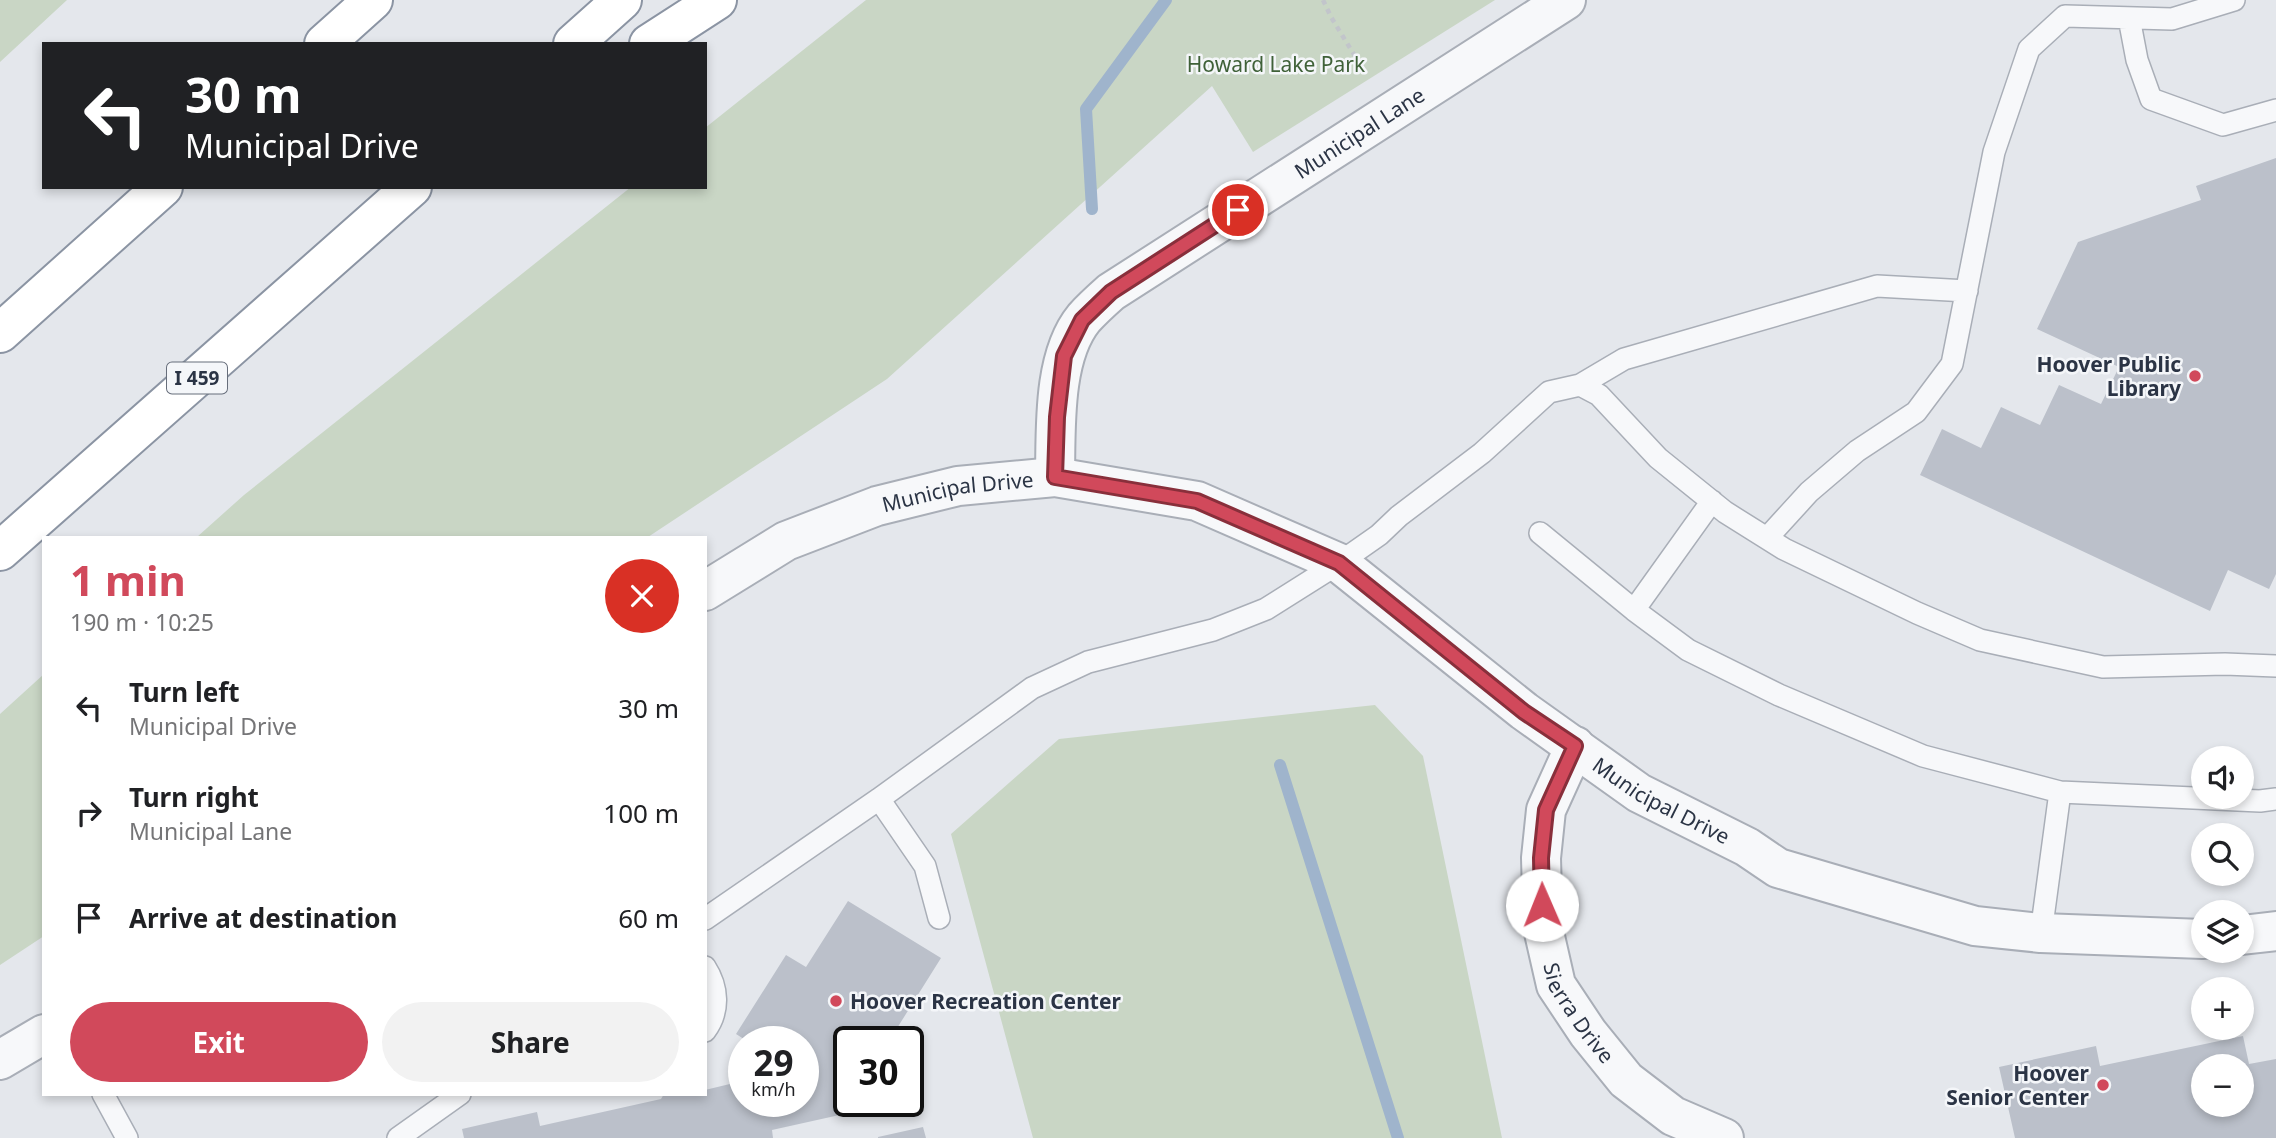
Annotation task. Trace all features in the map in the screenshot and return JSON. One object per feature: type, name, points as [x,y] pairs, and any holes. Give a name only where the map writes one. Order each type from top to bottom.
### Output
[{"type":"highway","points":[[319,42],[357,0]]},
{"type":"highway","points":[[326,42],[373,0]]},
{"type":"highway","points":[[575,42],[622,0]]},
{"type":"highway","points":[[652,42],[718,0]]},
{"type":"highway","points":[[0,333],[161,189]]},
{"type":"highway","name":"I 459","points":[[0,551],[408,193]]},
{"type":"street","name":"Municipal Lane","points":[[1055,477],[1057,417],[1064,356],[1082,320],[1111,292],[1566,0]]},
{"type":"street","name":"Municipal Drive","points":[[707,591],[786,541],[877,506],[958,486],[1055,477],[1197,501],[1339,563],[1524,712],[1639,793],[1746,847],[1778,868],[1975,926],[2041,933],[2191,939]]},
{"type":"street","name":"Sierra Drive","points":[[1575,746],[1546,810],[1541,858],[1543,928],[1556,985],[1588,1033],[1626,1080],[1673,1116],[1724,1138]]},
{"type":"street","points":[[2254,934],[2276,931]]},
{"type":"street","points":[[0,1059],[42,1035]]},
{"type":"lane","points":[[1767,538],[1809,492],[1857,451],[1916,412],[1952,364],[1994,152],[2029,49],[2064,16],[2172,19],[2234,0]]},
{"type":"lane","points":[[2129,18],[2137,60],[2151,99],[2223,125],[2276,110]]},
{"type":"lane","points":[[707,918],[1032,688],[1088,662],[1213,631],[1266,609],[1380,535],[1399,516],[1482,453],[1549,392],[1580,385],[1624,359],[1877,286],[1967,291]]},
{"type":"lane","points":[[1580,385],[1599,395],[1658,458],[1725,512],[1767,538],[1859,586],[1980,640],[2103,667],[2225,664],[2276,666]]},
{"type":"lane","points":[[1634,610],[1712,502]]},
{"type":"lane","points":[[1540,533],[1634,610],[1688,650],[1791,700],[1923,756],[2060,792],[2260,801],[2276,799]]},
{"type":"lane","points":[[2041,933],[2060,792]]},
{"type":"lane","points":[[878,799],[925,866],[939,918]]},
{"type":"lane","points":[[707,970],[717,1003],[707,1028]]},
{"type":"lane","points":[[104,1096],[127,1138]]},
{"type":"lane","points":[[398,1138],[457,1096]]},
{"type":"path","points":[[1323,0],[1366,74]]},
{"type":"green space","points":[[0,0],[67,0],[0,62]]},
{"type":"green space","name":"Howard Lake Park","points":[[866,0],[1495,0],[1253,152],[1212,86],[887,379],[650,536],[198,536],[244,495],[628,189],[707,189],[707,126]]},
{"type":"green space","points":[[42,676],[42,937],[0,965],[0,714]]},
{"type":"green space","points":[[1375,705],[1423,756],[1502,1138],[1033,1138],[951,834],[1059,739]]},
{"type":"building","name":"Hoover Public Library","points":[[2276,158],[2276,574],[2269,589],[2228,570],[2210,611],[1920,475],[1942,429],[1981,448],[2001,407],[2040,425],[2059,385],[2101,404],[2119,367],[2037,329],[2078,242],[2201,200],[2196,186]]},
{"type":"building","name":"Hoover Recreation Center","points":[[848,901],[941,958],[898,1026],[833,1026],[833,1116],[772,1130],[773,1138],[464,1138],[462,1129],[537,1112],[540,1126],[661,1099],[663,1096],[707,1096],[707,1090],[728,1084],[728,1117],[819,1117],[819,1026],[741,1026],[786,955],[806,967]]},
{"type":"building","name":"Hoover Senior Center","points":[[2224,1040],[2244,1040],[2247,1054],[2191,1054],[2191,1117],[2254,1117],[2254,1063],[2276,1059],[2276,1138],[2015,1138],[1999,1067],[2096,1046],[2100,1066]]},
{"type":"building","points":[[923,1127],[926,1138],[878,1138],[878,1137]]},
{"type":"waterway","points":[[1092,209],[1086,109],[1166,0]]},
{"type":"waterway","points":[[1280,765],[1398,1138]]},
{"type":"place","name":"Hoover Public Library","points":[[2195,376]]},
{"type":"place","name":"Hoover Recreation Center","points":[[836,1001]]},
{"type":"place","name":"Hoover Senior Center","points":[[2103,1085]]},
{"type":"route","points":[[1238,210],[1111,292],[1082,320],[1064,356],[1057,417],[1055,477],[1197,501],[1339,563],[1524,712],[1575,746],[1546,810],[1541,858],[1542,905]]}]
